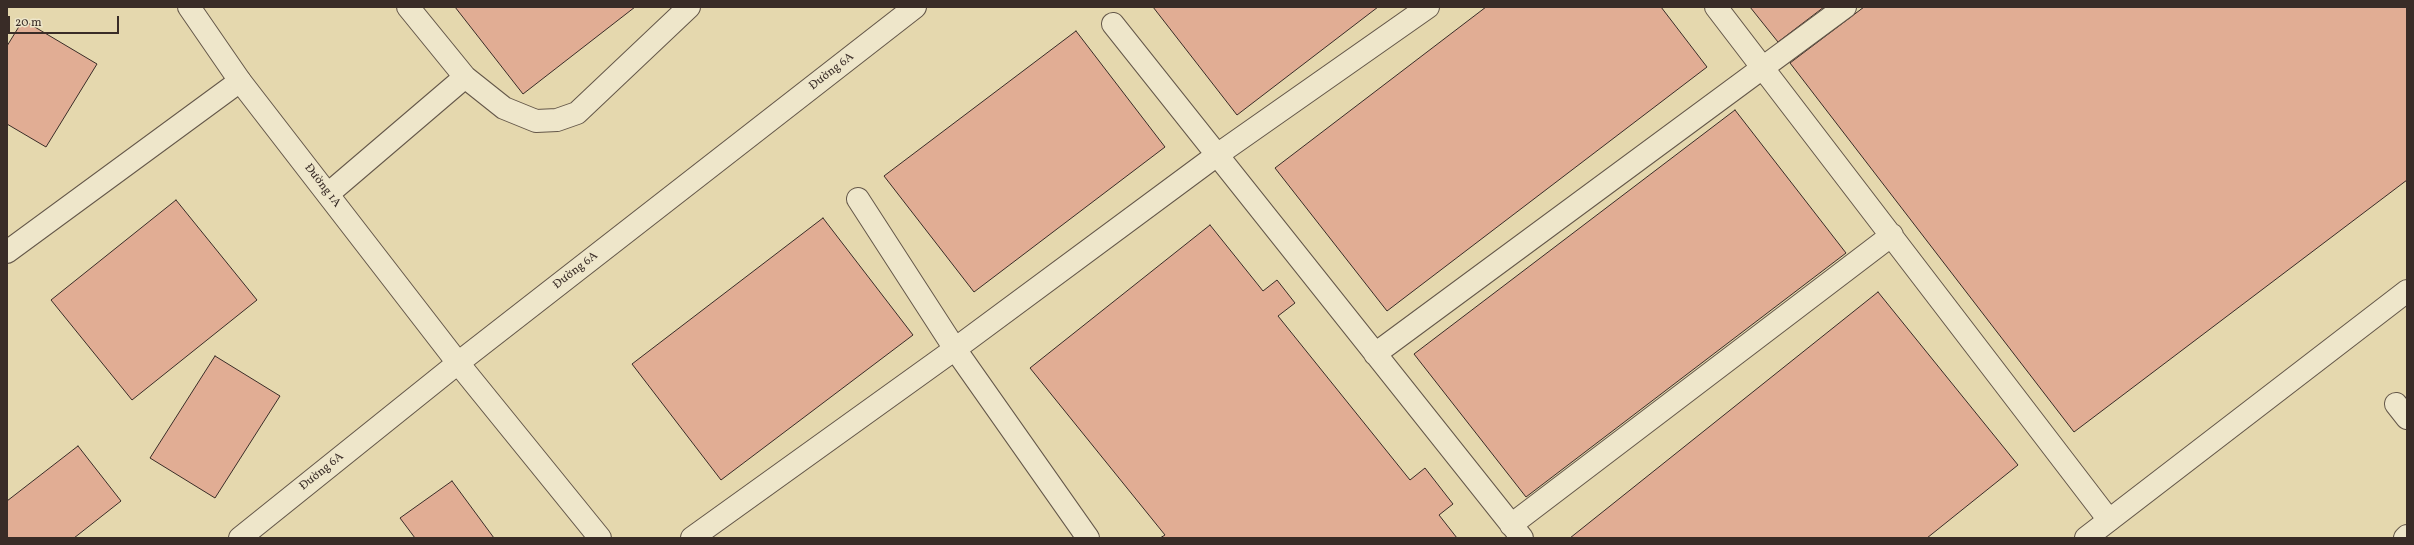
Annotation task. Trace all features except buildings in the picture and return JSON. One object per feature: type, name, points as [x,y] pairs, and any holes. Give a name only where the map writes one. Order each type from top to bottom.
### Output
[{"type":"street","name":"Đường 1A","points":[[188,7],[240,82],[458,363],[600,538]]},
{"type":"street","points":[[408,7],[464,77],[504,108],[536,121],[557,120],[577,113],[689,7]]},
{"type":"street","name":"Đường 6A","points":[[240,538],[458,363],[915,7]]},
{"type":"street","points":[[692,538],[955,349],[1217,155],[1428,7]]},
{"type":"street","points":[[1716,7],[2109,520]]},
{"type":"street","points":[[1375,354],[1845,7]]},
{"type":"street","points":[[1113,24],[1516,531],[1892,235]]},
{"type":"street","points":[[328,194],[464,77]]},
{"type":"street","points":[[7,252],[240,82]]},
{"type":"street","points":[[858,200],[955,349],[1088,538]]},
{"type":"street","points":[[2086,538],[2407,292]]}]
